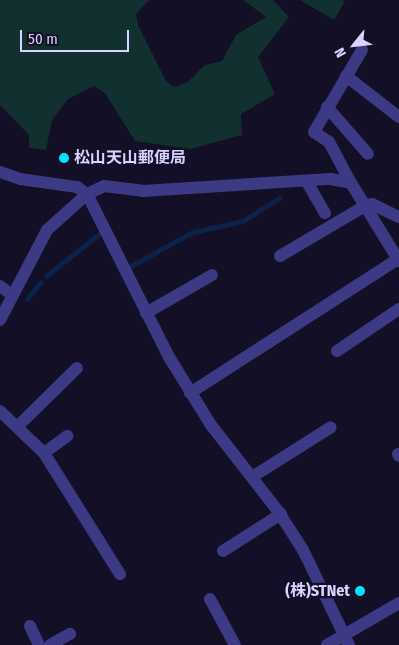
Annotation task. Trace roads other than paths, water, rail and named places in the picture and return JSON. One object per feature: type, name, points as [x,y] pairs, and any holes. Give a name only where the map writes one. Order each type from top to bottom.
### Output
[{"type":"street","points":[[190,393],[398,260],[351,183],[329,142],[314,132],[362,50]]},
{"type":"street","points":[[346,76],[399,117]]},
{"type":"street","points":[[327,107],[368,154]]},
{"type":"street","points":[[0,172],[20,179],[77,186],[87,194],[146,313],[190,393],[281,514],[303,550],[347,640]]},
{"type":"street","points":[[0,320],[48,230],[87,194],[104,186],[143,191],[331,180],[351,183]]},
{"type":"street","points":[[307,182],[325,213]]},
{"type":"street","points":[[280,256],[365,206],[372,204],[399,217]]},
{"type":"street","points":[[146,313],[212,275]]},
{"type":"street","points":[[0,286],[12,295]]},
{"type":"street","points":[[337,351],[399,309]]},
{"type":"street","points":[[17,427],[77,368]]},
{"type":"street","points":[[0,411],[44,453],[120,574]]},
{"type":"street","points":[[252,477],[331,427]]},
{"type":"street","points":[[44,453],[66,436]]},
{"type":"street","points":[[223,552],[281,514]]},
{"type":"street","points":[[210,599],[235,645]]},
{"type":"street","points":[[327,645],[347,640],[399,603]]},
{"type":"street","points":[[30,626],[39,645]]},
{"type":"street","points":[[50,645],[70,634]]},
{"type":"waterway","points":[[129,267],[193,232],[243,221],[279,198]]},
{"type":"waterway","points":[[46,276],[102,232]]},
{"type":"waterway","points":[[27,299],[40,283]]},
{"type":"place","name":"松山天山郵便局","points":[[64,158]]},
{"type":"place","name":"(株)STNet","points":[[360,591]]}]
